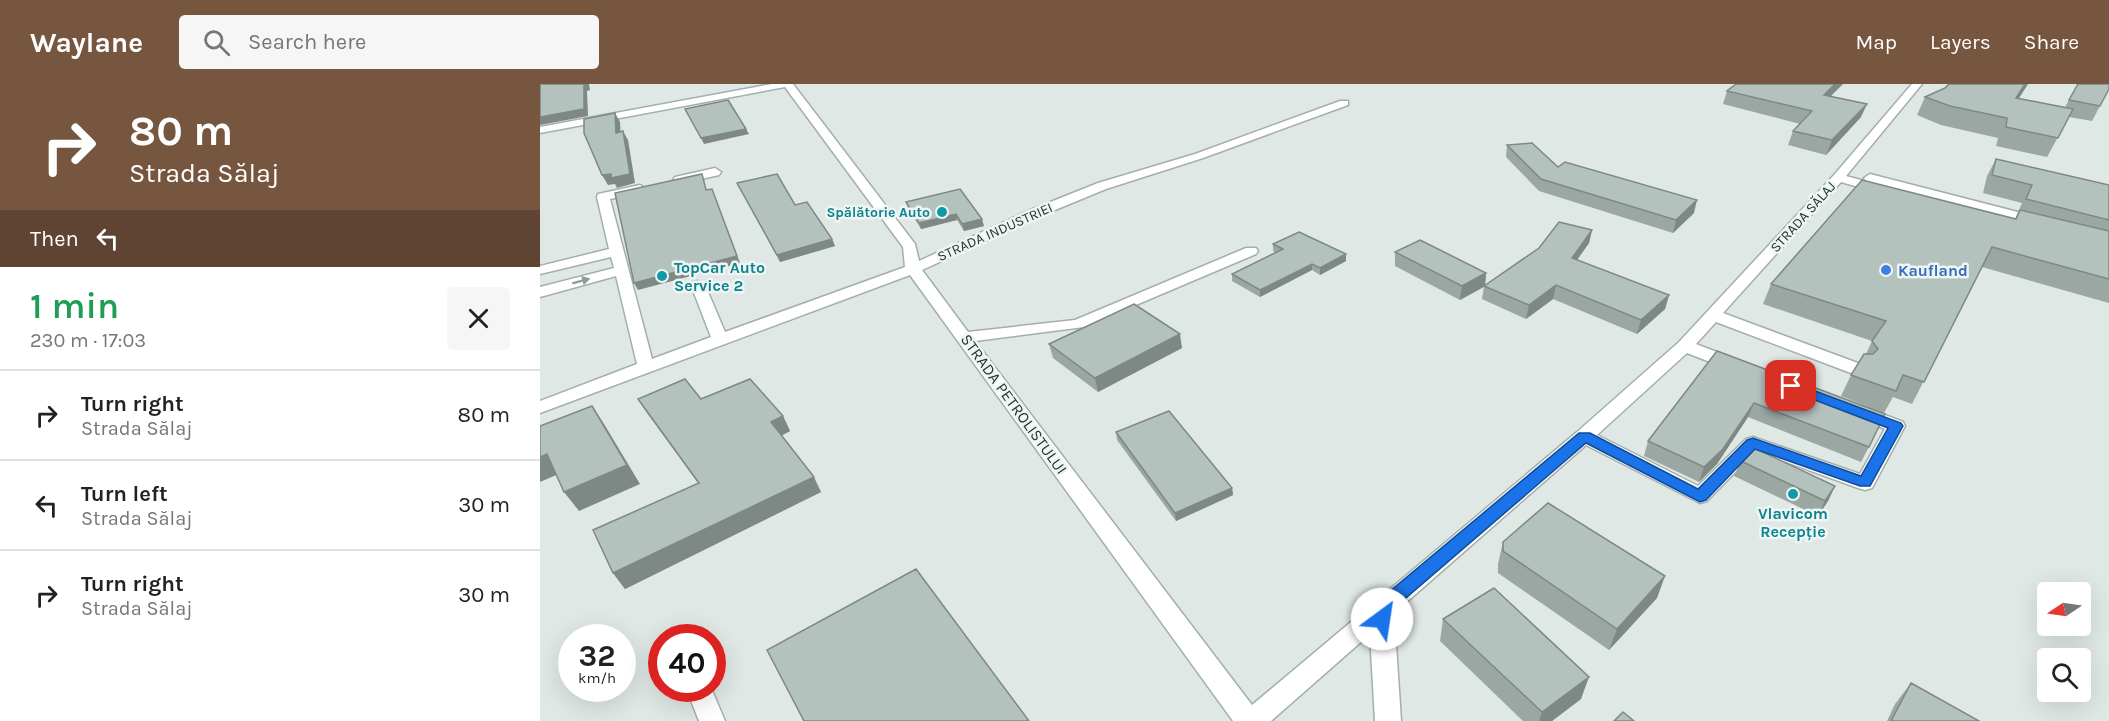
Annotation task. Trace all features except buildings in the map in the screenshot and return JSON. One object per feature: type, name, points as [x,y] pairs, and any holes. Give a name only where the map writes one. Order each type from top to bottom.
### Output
[{"type":"street","points":[[540,130],[788,84]]},
{"type":"street","name":"STRADA PETROLISTULUI","points":[[788,84],[910,247],[913,269],[1250,721]]},
{"type":"street","name":"STRADA SĂLAJ","points":[[1250,721],[1584,436],[1685,346],[1841,175],[1917,84]]},
{"type":"street","name":"STRADA INDUSTRIEI","points":[[540,407],[913,269],[1033,214],[1102,186],[1199,156],[1344,103]]},
{"type":"street","points":[[646,367],[603,197],[715,172]]},
{"type":"street","points":[[1841,175],[2053,229]]},
{"type":"street","points":[[540,270],[617,251]]},
{"type":"street","points":[[964,337],[1077,324],[1251,251]]},
{"type":"street","points":[[540,292],[622,270]]},
{"type":"street","points":[[698,285],[720,339]]},
{"type":"street","points":[[1713,315],[1857,369]]},
{"type":"street","points":[[1685,346],[1752,371]]},
{"type":"street","points":[[1584,436],[1700,496],[1753,443],[1865,483],[1896,426],[1841,405]]},
{"type":"street","points":[[1383,607],[1382,631],[1388,721]]},
{"type":"street","points":[[704,702],[712,721]]},
{"type":"place","name":"Spălătorie Auto","points":[[942,212]]},
{"type":"place","name":"Kaufland","points":[[1886,270]]},
{"type":"place","name":"TopCar Auto Service 2","points":[[662,276]]},
{"type":"place","name":"Vlavicom Recepție","points":[[1793,494]]},
{"type":"route","points":[[1382,619],[1383,607],[1584,436],[1700,496],[1753,443],[1865,483],[1896,426],[1791,386]]}]
